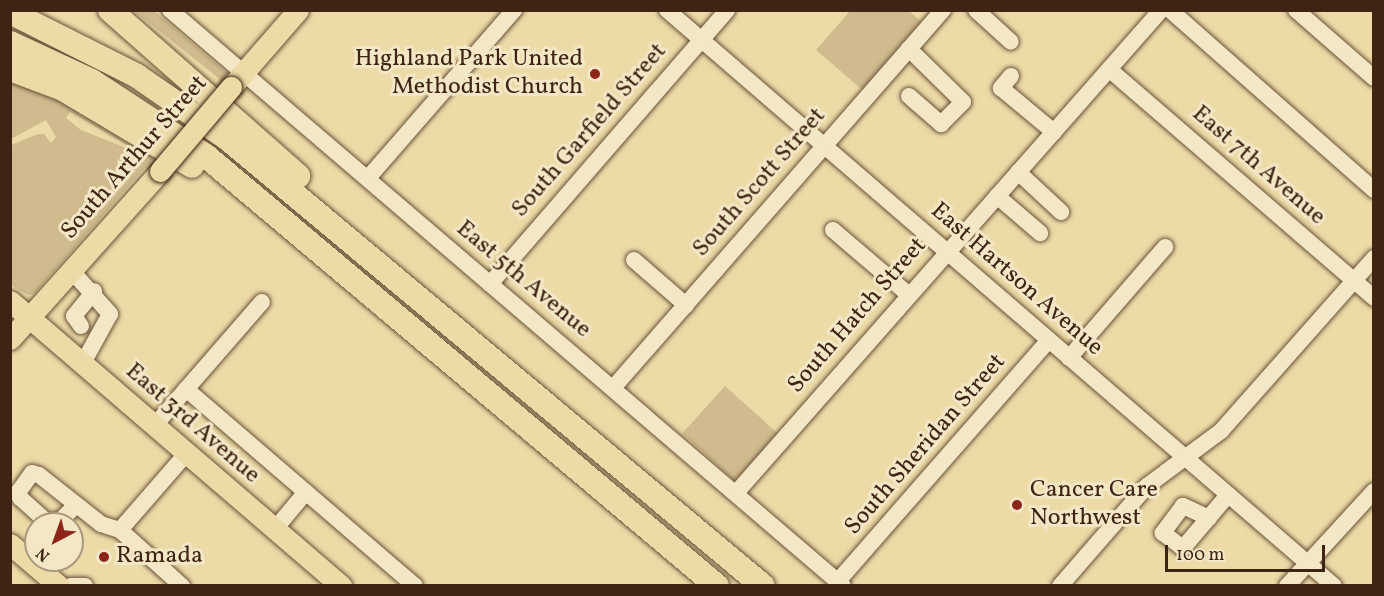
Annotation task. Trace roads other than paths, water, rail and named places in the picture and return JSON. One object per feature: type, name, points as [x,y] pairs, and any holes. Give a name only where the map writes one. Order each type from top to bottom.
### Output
[{"type":"highway","points":[[110,10],[553,407]]},
{"type":"highway","points":[[10,12],[106,58],[228,139],[553,407],[764,585]]},
{"type":"highway","points":[[10,43],[92,81],[206,156],[717,585]]},
{"type":"highway","points":[[10,69],[63,89],[189,164],[538,433]]},
{"type":"main road","name":"South Arthur Street","points":[[10,339],[160,171],[298,10]]},
{"type":"main road","name":"East 3rd Avenue","points":[[10,301],[341,585]]},
{"type":"main road","points":[[10,544],[58,585]]},
{"type":"street","name":"East 5th Avenue","points":[[170,10],[238,80],[368,178],[841,583]]},
{"type":"street","points":[[368,178],[514,10]]},
{"type":"street","name":"East Hartson Avenue","points":[[667,10],[1334,585]]},
{"type":"street","name":"South Garfield Street","points":[[490,284],[727,10]]},
{"type":"street","name":"South Scott Street","points":[[613,388],[943,10]]},
{"type":"street","points":[[976,10],[1011,42]]},
{"type":"street","points":[[1170,10],[1374,190]]},
{"type":"street","points":[[1296,10],[1374,78]]},
{"type":"street","name":"South Hatch Street","points":[[736,493],[1161,11]]},
{"type":"street","points":[[909,49],[963,102],[941,124],[909,96]]},
{"type":"street","name":"East 7th Avenue","points":[[1110,70],[1374,298]]},
{"type":"street","points":[[1001,88],[1054,132]]},
{"type":"street","points":[[1018,172],[1061,212]]},
{"type":"street","points":[[997,196],[1040,233]]},
{"type":"street","points":[[833,230],[909,295]]},
{"type":"street","points":[[1069,358],[1165,247]]},
{"type":"street","points":[[1060,585],[1147,486],[1183,456],[1221,431],[1374,258]]},
{"type":"street","points":[[634,260],[686,305]]},
{"type":"street","points":[[71,270],[94,291],[110,314],[89,333],[83,363]]},
{"type":"street","points":[[89,333],[74,316],[94,291]]},
{"type":"street","points":[[155,425],[262,302]]},
{"type":"street","name":"South Sheridan Street","points":[[841,583],[1049,340]]},
{"type":"street","points":[[186,389],[415,585]]},
{"type":"street","points":[[120,530],[187,453]]},
{"type":"street","points":[[1287,585],[1374,491]]},
{"type":"street","points":[[275,529],[306,492]]},
{"type":"street","points":[[1209,518],[1228,495]]},
{"type":"street","points":[[76,505],[101,524],[120,530],[177,584]]},
{"type":"street","points":[[71,585],[85,585]]},
{"type":"place","name":"Highland Park United Methodist Church","points":[[595,74]]},
{"type":"place","name":"Cancer Care Northwest","points":[[1017,505]]},
{"type":"place","name":"Ramada","points":[[104,557]]}]
